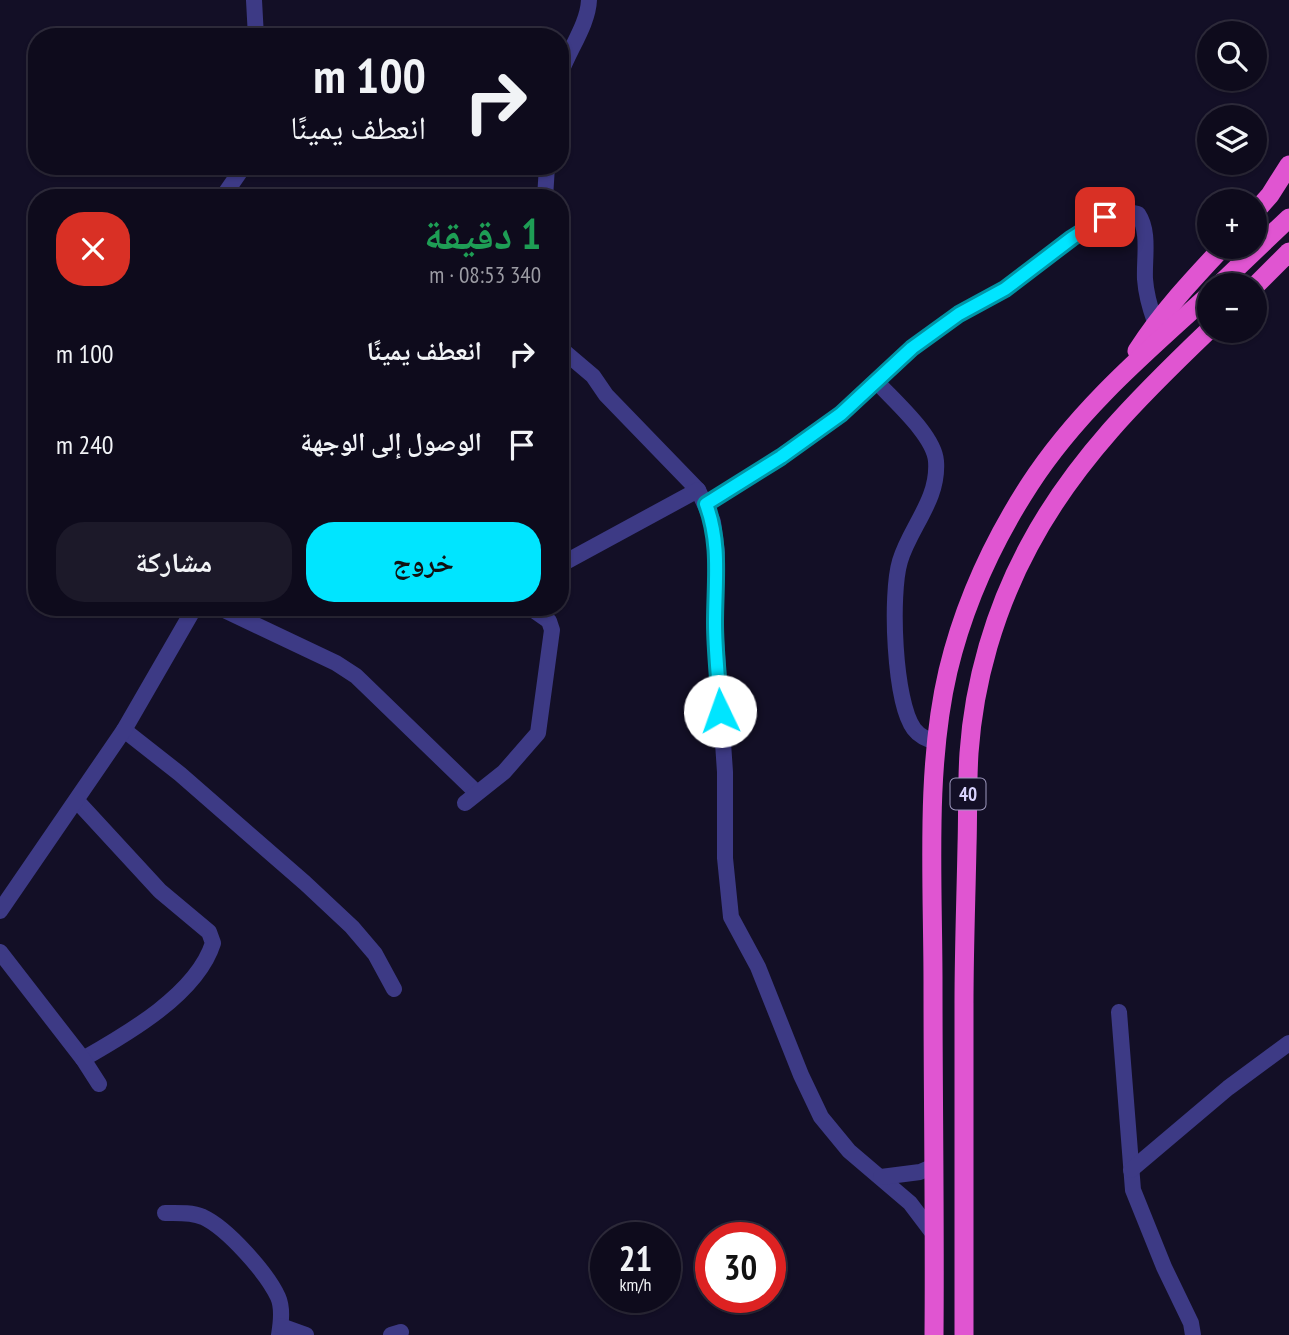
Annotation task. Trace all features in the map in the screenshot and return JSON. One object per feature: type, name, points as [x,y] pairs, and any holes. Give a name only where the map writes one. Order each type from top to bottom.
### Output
[{"type":"highway","points":[[1267,198],[1289,165]]},
{"type":"highway","points":[[1232,273],[1289,218]]},
{"type":"highway","points":[[1267,274],[1289,252]]},
{"type":"highway","points":[[1123,374],[1155,322],[1212,259]]},
{"type":"highway","name":"40","points":[[934,1335],[932,916],[937,742],[948,671],[965,612],[989,556],[1030,484],[1081,417],[1197,306]]},
{"type":"highway","name":"40","points":[[964,1335],[965,914],[969,752],[975,706],[989,643],[1028,547],[1074,474],[1134,403],[1197,342]]},
{"type":"highway","points":[[932,916],[965,914]]},
{"type":"street","points":[[254,0],[256,28]]},
{"type":"street","points":[[569,50],[585,18],[589,0]]},
{"type":"street","points":[[569,561],[702,497],[801,443],[841,414],[912,348],[959,314],[1005,289],[1072,238],[1120,210],[1138,214],[1144,222],[1146,281],[1155,322]]},
{"type":"street","points":[[569,356],[593,376],[606,395],[702,497],[713,522],[717,553],[715,625],[725,772],[725,858],[731,917],[758,967],[801,1075],[821,1117],[849,1151],[910,1203],[935,1236]]},
{"type":"street","points":[[876,381],[913,421],[931,445],[936,460],[934,484],[924,514],[901,558],[895,580],[893,606],[895,641],[906,713],[915,730],[926,739],[937,742]]},
{"type":"street","points":[[0,911],[124,730],[190,616]]},
{"type":"street","points":[[237,616],[336,663],[356,676],[471,798],[504,772],[538,733],[552,630],[549,621],[542,616]]},
{"type":"street","points":[[124,730],[180,774],[352,927],[375,954],[394,989]]},
{"type":"street","points":[[77,801],[160,891],[209,932],[213,943],[195,975],[173,997],[144,1022],[83,1059]]},
{"type":"street","points":[[0,952],[83,1059],[99,1084]]},
{"type":"street","points":[[1119,1012],[1133,1190],[1191,1323],[1193,1335]]},
{"type":"street","points":[[1131,1170],[1228,1088],[1289,1043]]},
{"type":"street","points":[[881,1177],[920,1172],[933,1166]]},
{"type":"street","points":[[164,1213],[203,1218],[232,1240],[264,1275],[278,1298],[280,1331],[306,1335]]},
{"type":"route","points":[[720,711],[715,625],[717,553],[713,522],[706,504],[781,457],[841,414],[912,348],[959,314],[1005,289],[1072,238],[1105,217]]}]
